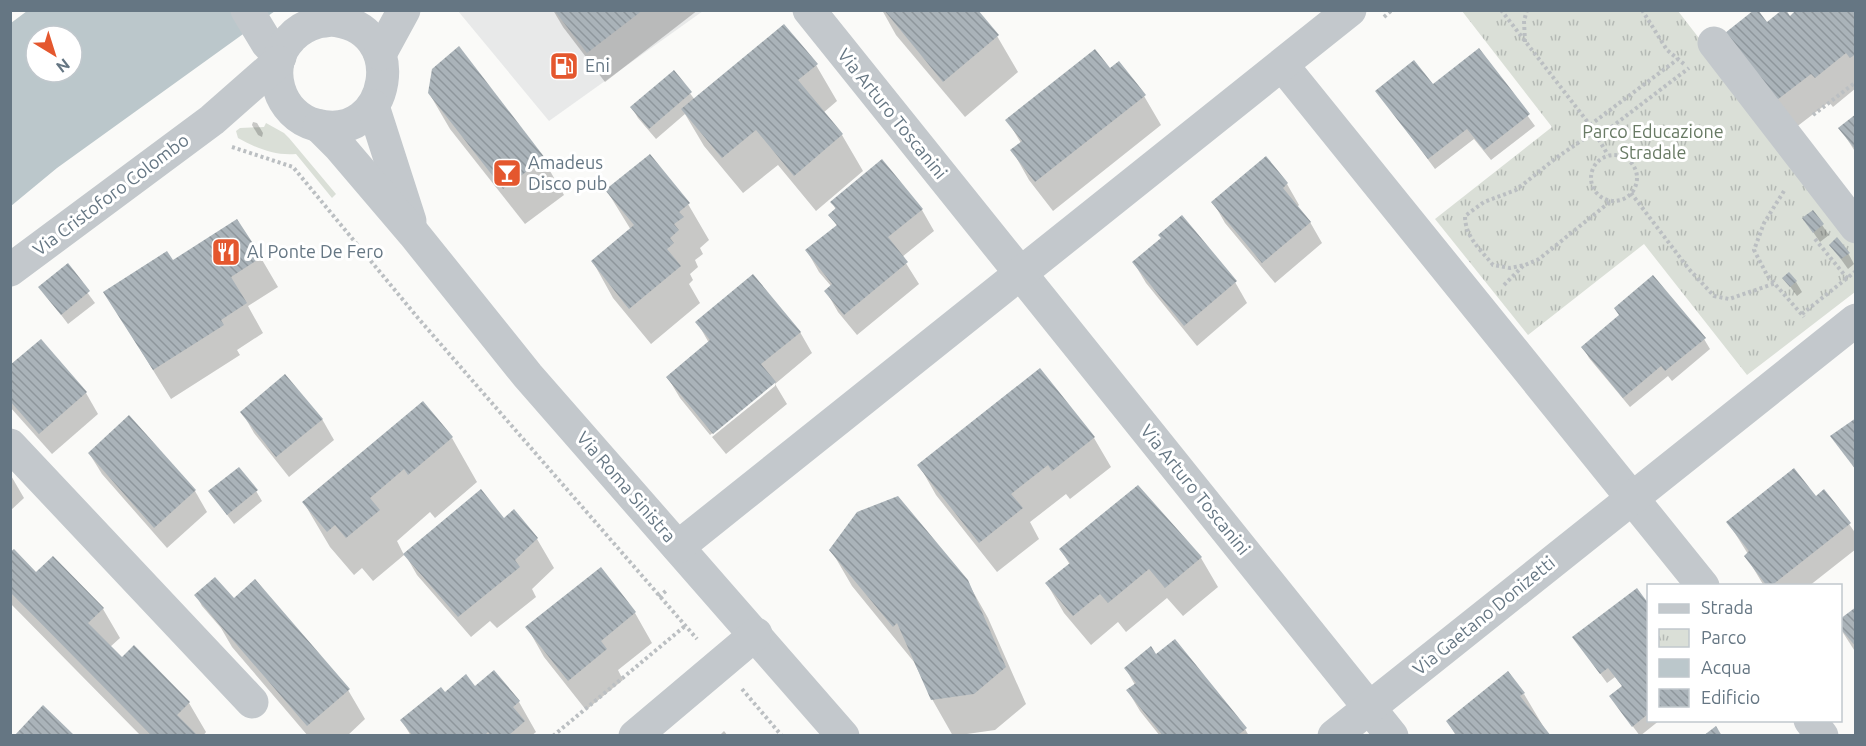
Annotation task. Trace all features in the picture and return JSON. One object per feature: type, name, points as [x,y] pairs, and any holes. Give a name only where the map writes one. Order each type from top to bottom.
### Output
[{"type":"street","points":[[247,10],[296,31],[344,22],[369,36],[380,54],[384,69],[383,84],[373,106],[356,121],[332,127],[319,126],[304,120],[291,110],[278,85],[296,31]]},
{"type":"street","points":[[380,54],[404,10]]},
{"type":"street","name":"Via Arturo Toscanini","points":[[809,10],[1392,735]]},
{"type":"street","points":[[678,547],[1283,66],[1350,10]]},
{"type":"street","name":"Via Cristoforo Colombo","points":[[10,270],[212,120],[296,31]]},
{"type":"street","points":[[1714,43],[1856,227]]},
{"type":"street","points":[[1283,66],[1701,584]]},
{"type":"street","name":"Via Roma Sinistra","points":[[373,106],[414,234]]},
{"type":"street","name":"Via Cristoforo Colombo","points":[[212,120],[254,109],[291,110]]},
{"type":"street","name":"Via Roma Sinistra","points":[[319,126],[339,146],[414,234],[528,376],[843,735]]},
{"type":"street","name":"Via Gaetano Donizetti","points":[[1334,735],[1856,320]]},
{"type":"street","points":[[10,445],[252,702]]},
{"type":"street","points":[[635,735],[756,634]]},
{"type":"street","points":[[1812,722],[1822,735]]},
{"type":"path","points":[[1501,10],[1525,44],[1590,125],[1608,155]]},
{"type":"path","points":[[1525,44],[1524,21],[1527,10]]},
{"type":"path","points":[[1642,10],[1667,50],[1696,75]]},
{"type":"path","points":[[1590,125],[1678,59]]},
{"type":"path","points":[[1598,138],[1689,68]]},
{"type":"path","points":[[1786,136],[1856,82]]},
{"type":"path","points":[[212,120],[232,148],[293,167],[434,336],[783,735]]},
{"type":"path","points":[[1594,132],[1516,190],[1484,202],[1465,216],[1465,228],[1493,265],[1509,268],[1539,259],[1611,201]]},
{"type":"path","points":[[1608,155],[1620,155],[1627,158],[1635,168],[1636,184],[1631,193],[1620,201],[1606,200],[1595,192],[1591,184],[1594,165],[1608,155]]},
{"type":"path","points":[[1790,184],[1764,223],[1754,250],[1767,275],[1826,343]]},
{"type":"path","points":[[1631,193],[1688,268],[1714,296],[1729,299],[1776,283]]},
{"type":"path","points":[[1815,238],[1847,278]]},
{"type":"path","points":[[1802,314],[1856,271]]},
{"type":"path","points":[[553,735],[686,626]]},
{"type":"shaded area","name":"Eni","points":[[458,11],[703,11],[549,121]]},
{"type":"green space","name":"Parco Educazione Stradale","points":[[1462,11],[1678,11],[1855,240],[1855,292],[1747,375],[1644,244],[1528,335],[1435,219],[1552,127]]},
{"type":"green space","points":[[266,123],[289,138],[336,194],[332,198],[296,154],[281,154],[266,150],[238,138],[236,131],[240,128],[264,127]]},
{"type":"water","points":[[27,11],[275,11],[57,168],[11,206],[11,23]]},
{"type":"building","points":[[554,10],[643,10],[587,53]]},
{"type":"building","points":[[884,10],[978,10],[999,35],[943,82]]},
{"type":"building","points":[[1754,10],[1758,10],[1767,22],[1782,10],[1786,10],[1790,16],[1796,10],[1856,10],[1856,54],[1850,58],[1846,53],[1815,78],[1811,74],[1777,100],[1725,33]]},
{"type":"building","points":[[784,24],[818,64],[798,80],[843,134],[794,176],[756,130],[722,158],[681,109]]},
{"type":"building","points":[[459,46],[545,158],[503,189],[428,93],[432,69]]},
{"type":"building","points":[[1479,48],[1530,114],[1484,150],[1467,129],[1428,159],[1375,91],[1414,60],[1433,84]]},
{"type":"building","points":[[1095,49],[1110,68],[1119,61],[1146,95],[1035,182],[1010,150],[1022,141],[1005,120]]},
{"type":"building","points":[[674,70],[692,92],[649,129],[630,107]]},
{"type":"building","points":[[1856,114],[1856,150],[1838,128]]},
{"type":"building","points":[[650,154],[690,203],[679,212],[684,217],[674,224],[679,230],[670,238],[674,243],[667,249],[681,266],[629,309],[591,261],[634,225],[605,190]]},
{"type":"building","points":[[1266,156],[1288,183],[1283,188],[1311,222],[1262,263],[1211,202]]},
{"type":"building","points":[[882,159],[923,209],[888,237],[908,262],[844,315],[824,291],[832,284],[805,250],[837,225],[828,215],[836,208],[830,202]]},
{"type":"building","points":[[1813,210],[1824,224],[1813,233],[1802,218]]},
{"type":"building","points":[[1182,215],[1237,281],[1184,326],[1132,262],[1161,238],[1158,235]]},
{"type":"building","points":[[237,219],[262,257],[231,277],[247,303],[221,320],[224,325],[153,370],[103,292],[167,251],[173,260]]},
{"type":"building","points":[[1837,237],[1850,253],[1841,259],[1829,245]]},
{"type":"building","points":[[68,263],[90,291],[61,315],[38,287]]},
{"type":"building","points":[[1789,272],[1797,281],[1790,287],[1782,278]]},
{"type":"building","points":[[753,274],[801,332],[761,364],[776,382],[713,434],[666,377],[710,340],[695,322]]},
{"type":"building","points":[[1653,275],[1706,338],[1665,371],[1661,366],[1623,398],[1581,347],[1619,315],[1614,308]]},
{"type":"building","points":[[41,339],[87,392],[39,434],[10,401],[10,365]]},
{"type":"building","points":[[1040,368],[1095,437],[1052,471],[1048,465],[1011,494],[1023,508],[979,543],[917,465]]},
{"type":"building","points":[[285,374],[323,419],[276,457],[240,412]]},
{"type":"building","points":[[423,401],[453,437],[408,475],[404,469],[370,498],[380,510],[346,538],[335,525],[327,532],[302,502]]},
{"type":"building","points":[[129,415],[196,490],[154,528],[88,453]]},
{"type":"building","points":[[1856,418],[1856,470],[1830,436]]},
{"type":"building","points":[[239,467],[258,490],[227,515],[208,491]]},
{"type":"building","points":[[1794,468],[1816,496],[1824,489],[1851,523],[1774,584],[1765,584],[1744,556],[1749,551],[1726,522]]},
{"type":"building","points":[[1138,485],[1202,557],[1165,588],[1149,569],[1108,603],[1100,594],[1073,616],[1045,583],[1070,563],[1059,549]]},
{"type":"building","points":[[481,489],[504,518],[514,509],[538,538],[515,560],[520,567],[458,617],[403,554]]},
{"type":"building","points":[[898,496],[968,580],[1006,667],[974,694],[931,700],[897,623],[893,627],[829,550],[857,512]]},
{"type":"building","points":[[14,549],[36,572],[53,556],[104,608],[88,623],[122,657],[134,645],[190,702],[177,715],[198,736],[152,736],[10,592],[10,552]]},
{"type":"building","points":[[601,567],[636,612],[601,641],[607,649],[568,681],[525,627]]},
{"type":"building","points":[[215,577],[234,598],[255,579],[350,689],[307,726],[194,595]]},
{"type":"building","points":[[1637,588],[1647,602],[1647,715],[1632,727],[1609,696],[1622,686],[1608,668],[1600,674],[1572,637]]},
{"type":"building","points":[[1856,607],[1856,647],[1842,630],[1842,618]]},
{"type":"building","points":[[1175,639],[1247,728],[1237,736],[1163,736],[1126,690],[1136,683],[1124,668],[1151,646],[1156,654]]},
{"type":"building","points":[[494,670],[520,701],[513,707],[525,721],[508,736],[491,736],[488,732],[484,736],[413,736],[400,720],[441,687],[445,692],[466,674],[475,686]]},
{"type":"building","points":[[1508,671],[1525,693],[1520,696],[1551,736],[1457,736],[1446,721]]},
{"type":"building","points":[[43,705],[75,736],[14,736]]},
{"type":"building","points":[[1716,726],[1722,736],[1703,736]]},
{"type":"place","name":"Eni","points":[[564,66]]},
{"type":"place","name":"Amadeus Disco pub","points":[[507,173]]},
{"type":"place","name":"Al Ponte De Fero","points":[[226,252]]}]
